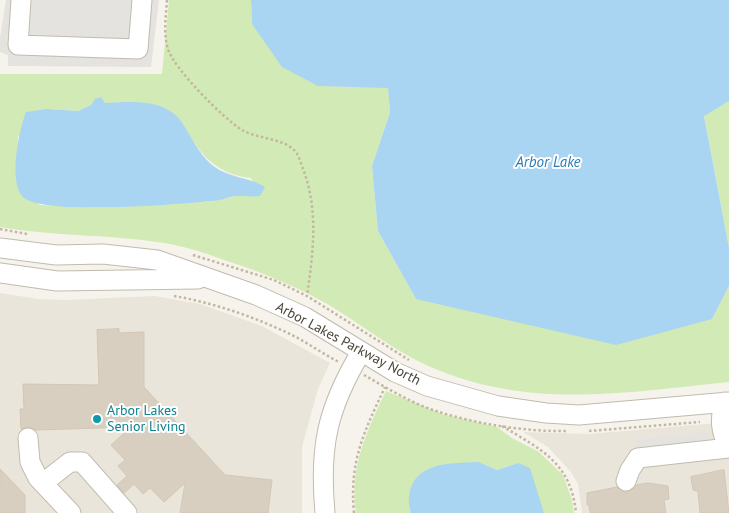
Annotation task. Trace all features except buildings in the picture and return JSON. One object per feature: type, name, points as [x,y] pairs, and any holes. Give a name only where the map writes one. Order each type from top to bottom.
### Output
[{"type":"street","points":[[22,0],[18,45],[138,49],[142,0]]},
{"type":"street","name":"Arbor Lakes Parkway North","points":[[0,248],[56,255],[103,254],[156,260],[256,295],[305,317],[395,372],[427,386],[498,406],[546,413],[618,413],[727,406]]},
{"type":"street","name":"Arbor Lakes Parkway North","points":[[0,273],[57,281],[208,279]]},
{"type":"street","points":[[325,513],[322,467],[328,423],[338,391],[361,352]]},
{"type":"street","points":[[626,481],[630,470],[638,458],[729,447],[722,435],[720,420],[727,406]]},
{"type":"street","points":[[28,438],[30,462],[44,483],[71,513]]},
{"type":"street","points":[[44,483],[70,462],[82,462],[127,513]]},
{"type":"path","points":[[167,0],[165,34],[169,51],[178,66],[227,119],[243,130],[284,144],[296,152],[309,184],[312,212],[314,251],[307,296]]},
{"type":"path","points":[[0,229],[34,236]]},
{"type":"path","points":[[192,254],[274,280],[307,296],[416,364]]},
{"type":"path","points":[[172,296],[197,300],[249,317],[292,335],[336,360]]},
{"type":"path","points":[[354,513],[352,483],[361,438],[385,387]]},
{"type":"path","points":[[500,425],[529,442],[554,461],[568,478],[576,513]]},
{"type":"shaded area","points":[[6,0],[159,0],[151,67],[8,66],[8,55],[0,52],[0,38]]},
{"type":"shaded area","points":[[0,293],[38,299],[66,300],[155,296],[200,304],[262,326],[330,363],[318,389],[302,447],[302,513],[0,513]]},
{"type":"shaded area","points":[[729,422],[729,513],[582,513],[578,484],[571,472],[548,447],[523,432],[589,434]]},
{"type":"shaded area","points":[[708,432],[709,443],[636,451],[635,440]]},
{"type":"green space","points":[[169,0],[251,0],[252,24],[318,86],[388,87],[390,111],[372,166],[378,231],[416,299],[712,319],[729,286],[729,382],[611,393],[572,394],[534,393],[496,387],[458,377],[420,362],[305,292],[243,266],[189,248],[153,241],[0,227],[0,74],[162,74]],"holes":[[[123,102],[180,120],[193,142],[208,159],[226,172],[251,178],[260,196],[236,196],[214,201],[98,208],[40,205],[17,184],[18,137],[47,109],[78,111],[91,105]]]},
{"type":"green space","points":[[729,101],[729,248],[704,115]]},
{"type":"green space","points":[[386,391],[442,414],[497,427],[512,438],[539,452],[563,475],[572,500],[574,513],[544,513],[536,492],[518,463],[497,470],[479,462],[409,494],[411,513],[356,513],[354,496],[357,465],[366,435]]},
{"type":"water","name":"Arbor Lake","points":[[251,0],[729,0],[729,101],[704,116],[729,248],[729,286],[712,319],[616,345],[416,299],[378,231],[372,166],[390,112],[388,88],[318,86],[282,67],[252,24]]},
{"type":"water","points":[[101,97],[105,103],[136,102],[165,108],[181,121],[195,144],[212,165],[225,173],[265,187],[260,196],[235,196],[215,201],[113,207],[56,206],[35,203],[23,197],[16,180],[16,156],[20,131],[26,112],[47,109],[78,111],[91,105],[95,99]]},
{"type":"water","points":[[479,462],[497,470],[518,463],[530,468],[544,513],[411,513],[409,506],[410,492],[415,480],[424,471],[442,465]]},
{"type":"place","name":"Arbor Lakes Senior Living","points":[[97,419]]}]
